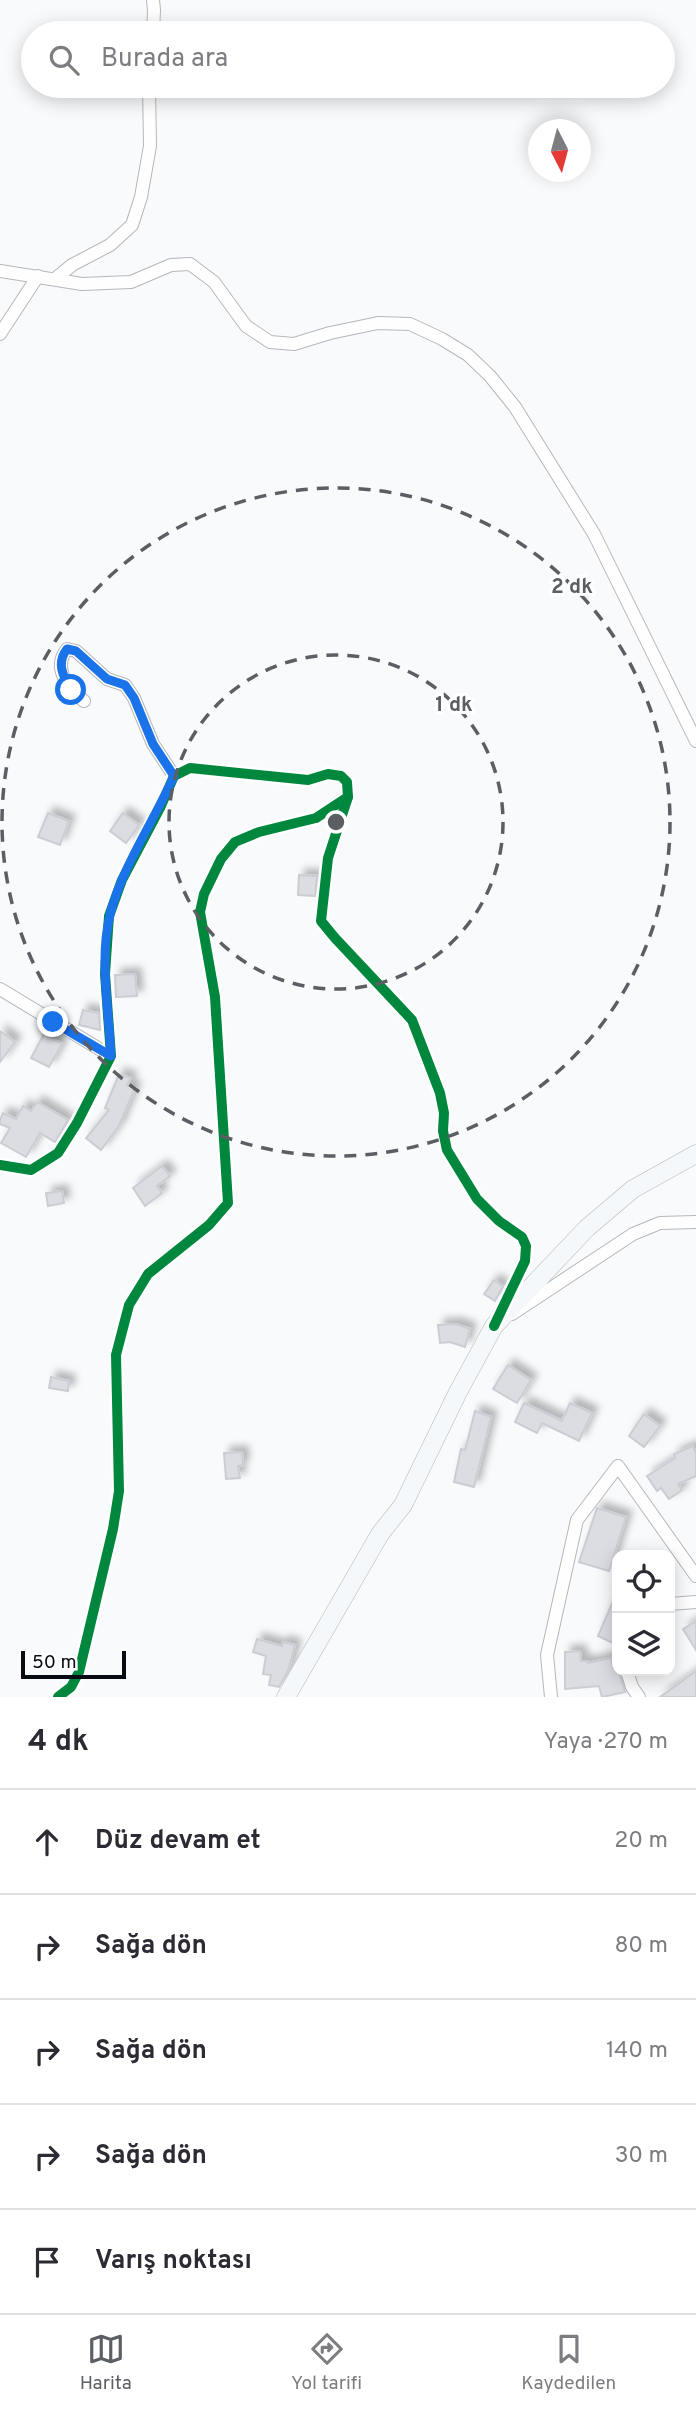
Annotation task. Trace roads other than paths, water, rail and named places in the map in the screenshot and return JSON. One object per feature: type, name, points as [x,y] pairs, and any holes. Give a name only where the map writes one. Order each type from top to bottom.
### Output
[{"type":"street","points":[[153,0],[154,21]]},
{"type":"street","points":[[55,279],[72,264],[110,245],[132,225],[141,197],[149,146],[149,98]]},
{"type":"street","points":[[0,271],[82,284],[131,282],[171,265],[190,264],[214,282],[246,326],[270,342],[295,344],[378,323],[410,324],[468,355],[490,376],[515,407],[594,534],[696,741]]},
{"type":"street","points":[[0,334],[38,276]]},
{"type":"street","points":[[85,701],[71,690],[62,674],[61,656],[67,649],[76,651],[107,679],[125,685],[134,698],[153,744],[174,776]]},
{"type":"street","points":[[0,1165],[31,1171],[58,1153],[77,1123],[111,1056],[105,974],[109,916],[122,880],[174,776],[190,768],[308,780],[328,774],[341,776],[347,782],[348,797],[328,858],[321,921],[412,1020],[440,1093],[447,1150],[477,1199],[499,1221],[522,1237],[526,1246],[525,1261],[403,1505],[380,1534],[286,1697]]},
{"type":"street","points":[[58,1697],[71,1687],[79,1672],[113,1529],[119,1491],[116,1355],[128,1305],[148,1274],[209,1225],[228,1203],[215,997],[200,912],[204,894],[221,859],[235,842],[259,832],[316,818],[348,797]]},
{"type":"street","points":[[0,989],[111,1056]]},
{"type":"street","points":[[494,1326],[587,1228],[633,1189],[696,1154]]},
{"type":"street","points":[[494,1326],[633,1234],[660,1223],[696,1222]]},
{"type":"street","points":[[551,1697],[547,1655],[578,1520],[618,1466],[696,1576]]},
{"type":"street","points":[[675,1604],[696,1602]]},
{"type":"street","points":[[629,1676],[639,1697]]}]
